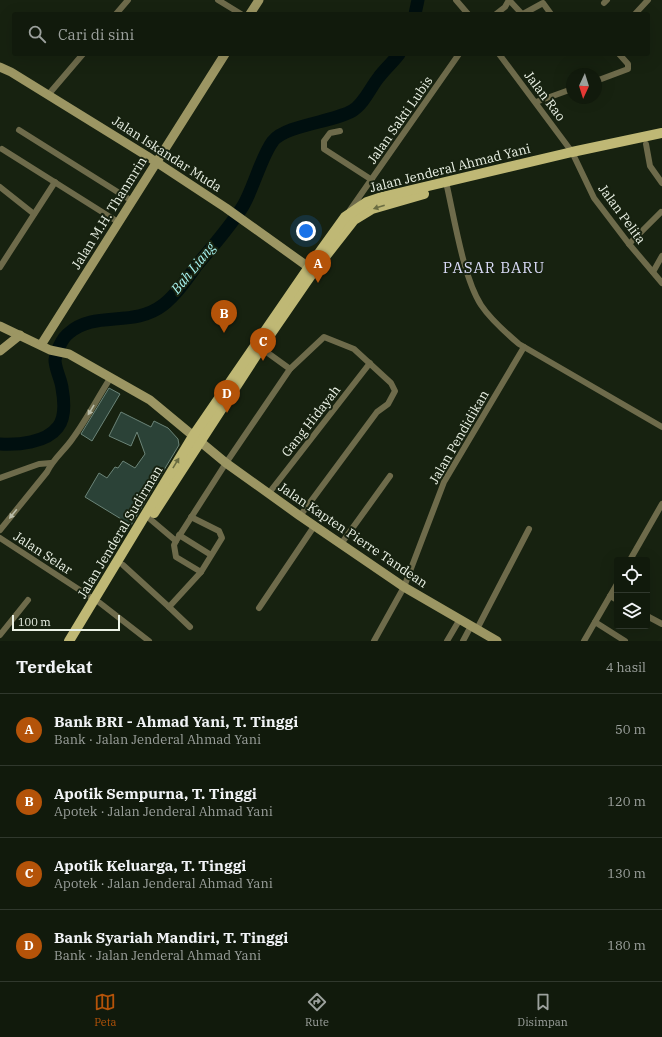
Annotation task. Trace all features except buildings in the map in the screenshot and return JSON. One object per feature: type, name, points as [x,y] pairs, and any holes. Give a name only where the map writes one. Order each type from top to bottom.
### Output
[{"type":"main road","name":"Jalan Jenderal Ahmad Yani","points":[[196,439],[261,348],[345,218],[367,202],[447,185],[662,133]]},
{"type":"main road","name":"Jalan Jenderal Ahmad Yani","points":[[573,155],[662,141]]},
{"type":"main road","name":"Jalan Jenderal Ahmad Yani","points":[[196,439],[312,269],[354,220],[372,209],[447,185]]},
{"type":"main road","name":"Jalan Jenderal Sudirman","points":[[69,641],[123,565],[196,439]]},
{"type":"main road","name":"Jalan Jenderal Sudirman","points":[[78,641],[98,601],[196,439]]},
{"type":"street","points":[[118,12],[128,0]]},
{"type":"street","points":[[218,0],[238,12]]},
{"type":"street","points":[[251,12],[259,0]]},
{"type":"street","points":[[456,0],[466,12]]},
{"type":"street","points":[[637,12],[648,0]]},
{"type":"street","points":[[498,12],[509,1],[520,12]]},
{"type":"street","points":[[526,12],[543,3],[550,12]]},
{"type":"street","points":[[48,95],[81,56]]},
{"type":"street","name":"Jalan M.H. Thanmrin","points":[[41,345],[224,56]]},
{"type":"street","name":"Jalan Sakti Lubis","points":[[345,218],[458,56]]},
{"type":"street","name":"Jalan Rao","points":[[501,56],[536,102],[573,155]]},
{"type":"street","points":[[602,79],[628,69],[628,64],[621,56]]},
{"type":"street","name":"Jalan Iskandar Muda","points":[[0,67],[48,95],[226,208],[312,269]]},
{"type":"street","points":[[536,102],[566,91]]},
{"type":"street","points":[[19,130],[132,200]]},
{"type":"street","points":[[340,131],[330,133],[324,140],[324,149],[372,180]]},
{"type":"street","points":[[646,144],[650,166],[662,183]]},
{"type":"street","points":[[2,149],[118,222]]},
{"type":"street","name":"Jalan Pelita","points":[[573,155],[594,198],[629,244],[662,282]]},
{"type":"street","points":[[0,267],[55,182]]},
{"type":"street","points":[[447,185],[468,274],[481,305],[502,330],[524,348],[662,427]]},
{"type":"street","points":[[0,187],[34,214]]},
{"type":"street","points":[[629,244],[661,212]]},
{"type":"street","points":[[653,272],[662,256]]},
{"type":"street","name":"Jalan Kapten Pierre Tandean","points":[[0,326],[50,350],[69,354],[150,400],[196,439],[300,516],[404,587],[497,641]]},
{"type":"street","points":[[0,351],[20,335]]},
{"type":"street","points":[[201,572],[176,557],[174,545],[226,462],[290,368],[324,337],[354,350],[391,382],[395,391],[388,404],[377,412],[300,516]]},
{"type":"street","points":[[261,348],[290,368]]},
{"type":"street","name":"Jalan Pendidikan","points":[[374,641],[404,587],[444,482],[524,348]]},
{"type":"street","name":"Gang Hidayah","points":[[269,493],[370,363]]},
{"type":"street","points":[[0,478],[39,464],[51,463],[57,459],[74,438],[111,377]]},
{"type":"street","points":[[0,530],[47,472],[51,463]]},
{"type":"street","points":[[341,544],[390,476]]},
{"type":"street","points":[[632,557],[662,504]]},
{"type":"street","points":[[168,607],[201,572],[221,541],[219,531],[191,517]]},
{"type":"street","points":[[150,519],[178,538],[211,555]]},
{"type":"street","points":[[259,608],[315,525]]},
{"type":"street","points":[[463,641],[474,628],[528,529]]},
{"type":"street","name":"Jalan Selar","points":[[0,538],[98,601],[148,641]]},
{"type":"street","points":[[123,565],[190,627]]},
{"type":"street","points":[[584,641],[614,589]]},
{"type":"street","points":[[610,596],[614,598]]},
{"type":"street","points":[[0,634],[28,600]]},
{"type":"street","points":[[650,618],[662,624]]},
{"type":"street","points":[[447,641],[460,619]]},
{"type":"street","points":[[595,622],[625,641]]},
{"type":"waterway","name":"Bah Liang","points":[[415,12],[418,0]]},
{"type":"waterway","name":"Bah Liang","points":[[0,444],[15,444],[39,440],[53,432],[61,423],[64,408],[63,397],[55,360],[60,345],[66,335],[79,326],[90,322],[139,316],[151,312],[168,301],[238,214],[273,141],[288,131],[344,115],[352,111],[367,96],[379,77],[397,56]]},
{"type":"place","name":"Bank BRI - Ahmad Yani, T. Tinggi","points":[[318,283]]},
{"type":"place","name":"Apotik Sempurna, T. Tinggi","points":[[224,333]]},
{"type":"place","name":"Apotik Keluarga, T. Tinggi","points":[[263,361]]},
{"type":"place","name":"Bank Syariah Mandiri, T. Tinggi","points":[[227,413]]},
{"type":"district","name":"PASAR BARU","points":[[494,267]]}]
